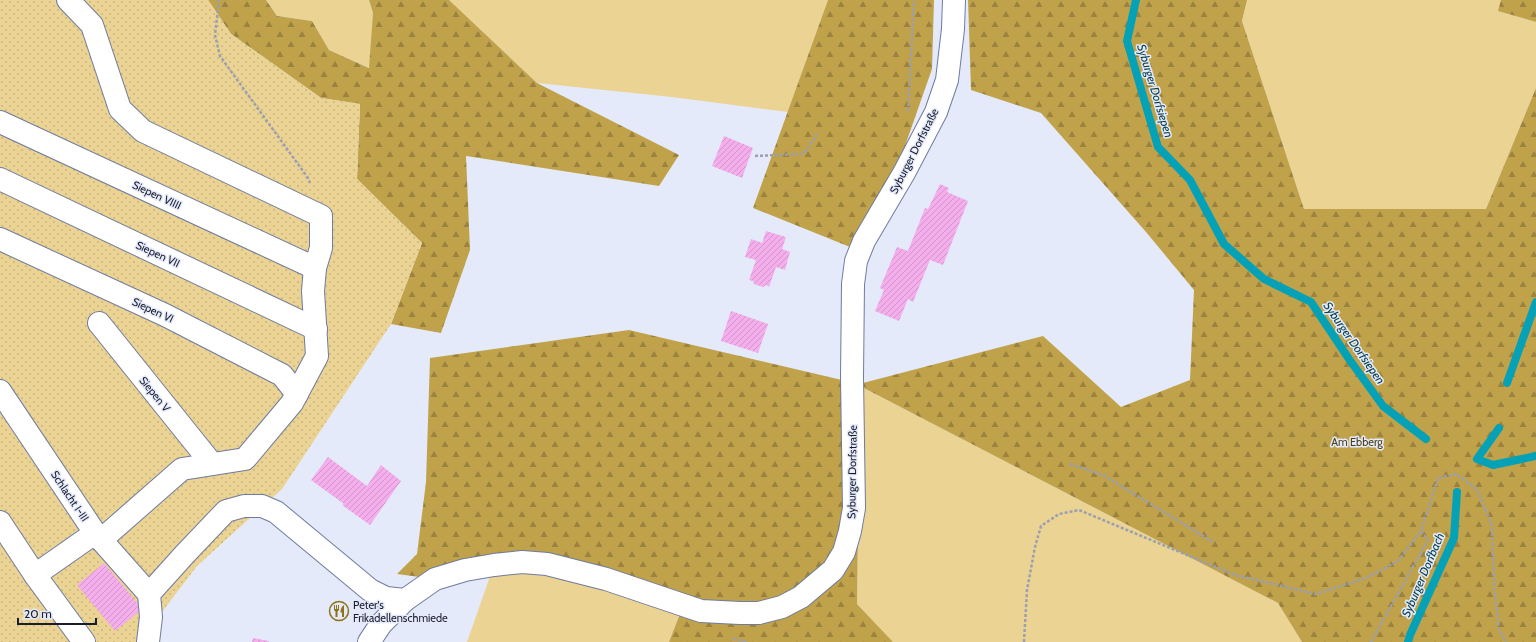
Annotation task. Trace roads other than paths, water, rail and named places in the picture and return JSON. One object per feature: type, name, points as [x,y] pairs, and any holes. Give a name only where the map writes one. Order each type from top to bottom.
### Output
[{"type":"street","points":[[35,575],[98,536],[182,469],[245,458],[292,402],[317,356],[313,291],[315,268],[321,248],[321,216],[143,131],[120,109],[92,25],[68,0]]},
{"type":"street","name":"Syburger Dorfstraße","points":[[369,642],[381,624],[405,600],[435,579],[466,570],[494,565],[522,562],[547,564],[582,572],[701,611],[740,613],[760,612],[782,607],[801,597],[833,570],[844,552],[854,508],[853,291],[856,261],[864,241],[904,173],[936,112],[947,80],[953,29],[954,0]]},
{"type":"street","name":"Siepen VIIII","points":[[0,122],[315,268]]},
{"type":"street","name":"Siepen VII","points":[[0,179],[316,329]]},
{"type":"street","name":"Siepen VI","points":[[0,239],[165,315],[282,375],[297,394]]},
{"type":"street","name":"Siepen V","points":[[99,323],[212,464]]},
{"type":"street","name":"Schlacht I-III","points":[[0,391],[98,536],[149,594]]},
{"type":"street","points":[[148,642],[151,616],[149,594],[226,511],[244,506],[262,506],[276,512],[370,590],[386,598],[405,600]]},
{"type":"street","points":[[0,522],[35,575],[84,642]]},
{"type":"waterway","name":"Syburger Dorfsiepen","points":[[1136,0],[1127,41],[1158,147],[1190,180],[1224,244],[1264,279],[1311,302],[1349,359],[1383,406],[1426,439]]},
{"type":"waterway","name":"Syburger Dorfbach","points":[[1507,383],[1536,302]]},
{"type":"waterway","points":[[1499,428],[1477,459],[1493,465],[1536,456]]},
{"type":"waterway","name":"Syburger Dorfbach","points":[[1408,642],[1454,538],[1457,492]]},
{"type":"place","name":"Peter's Frikadellenschmiede","points":[[339,611]]},
{"type":"park label","name":"Am Ebberg","points":[[1357,442]]}]
